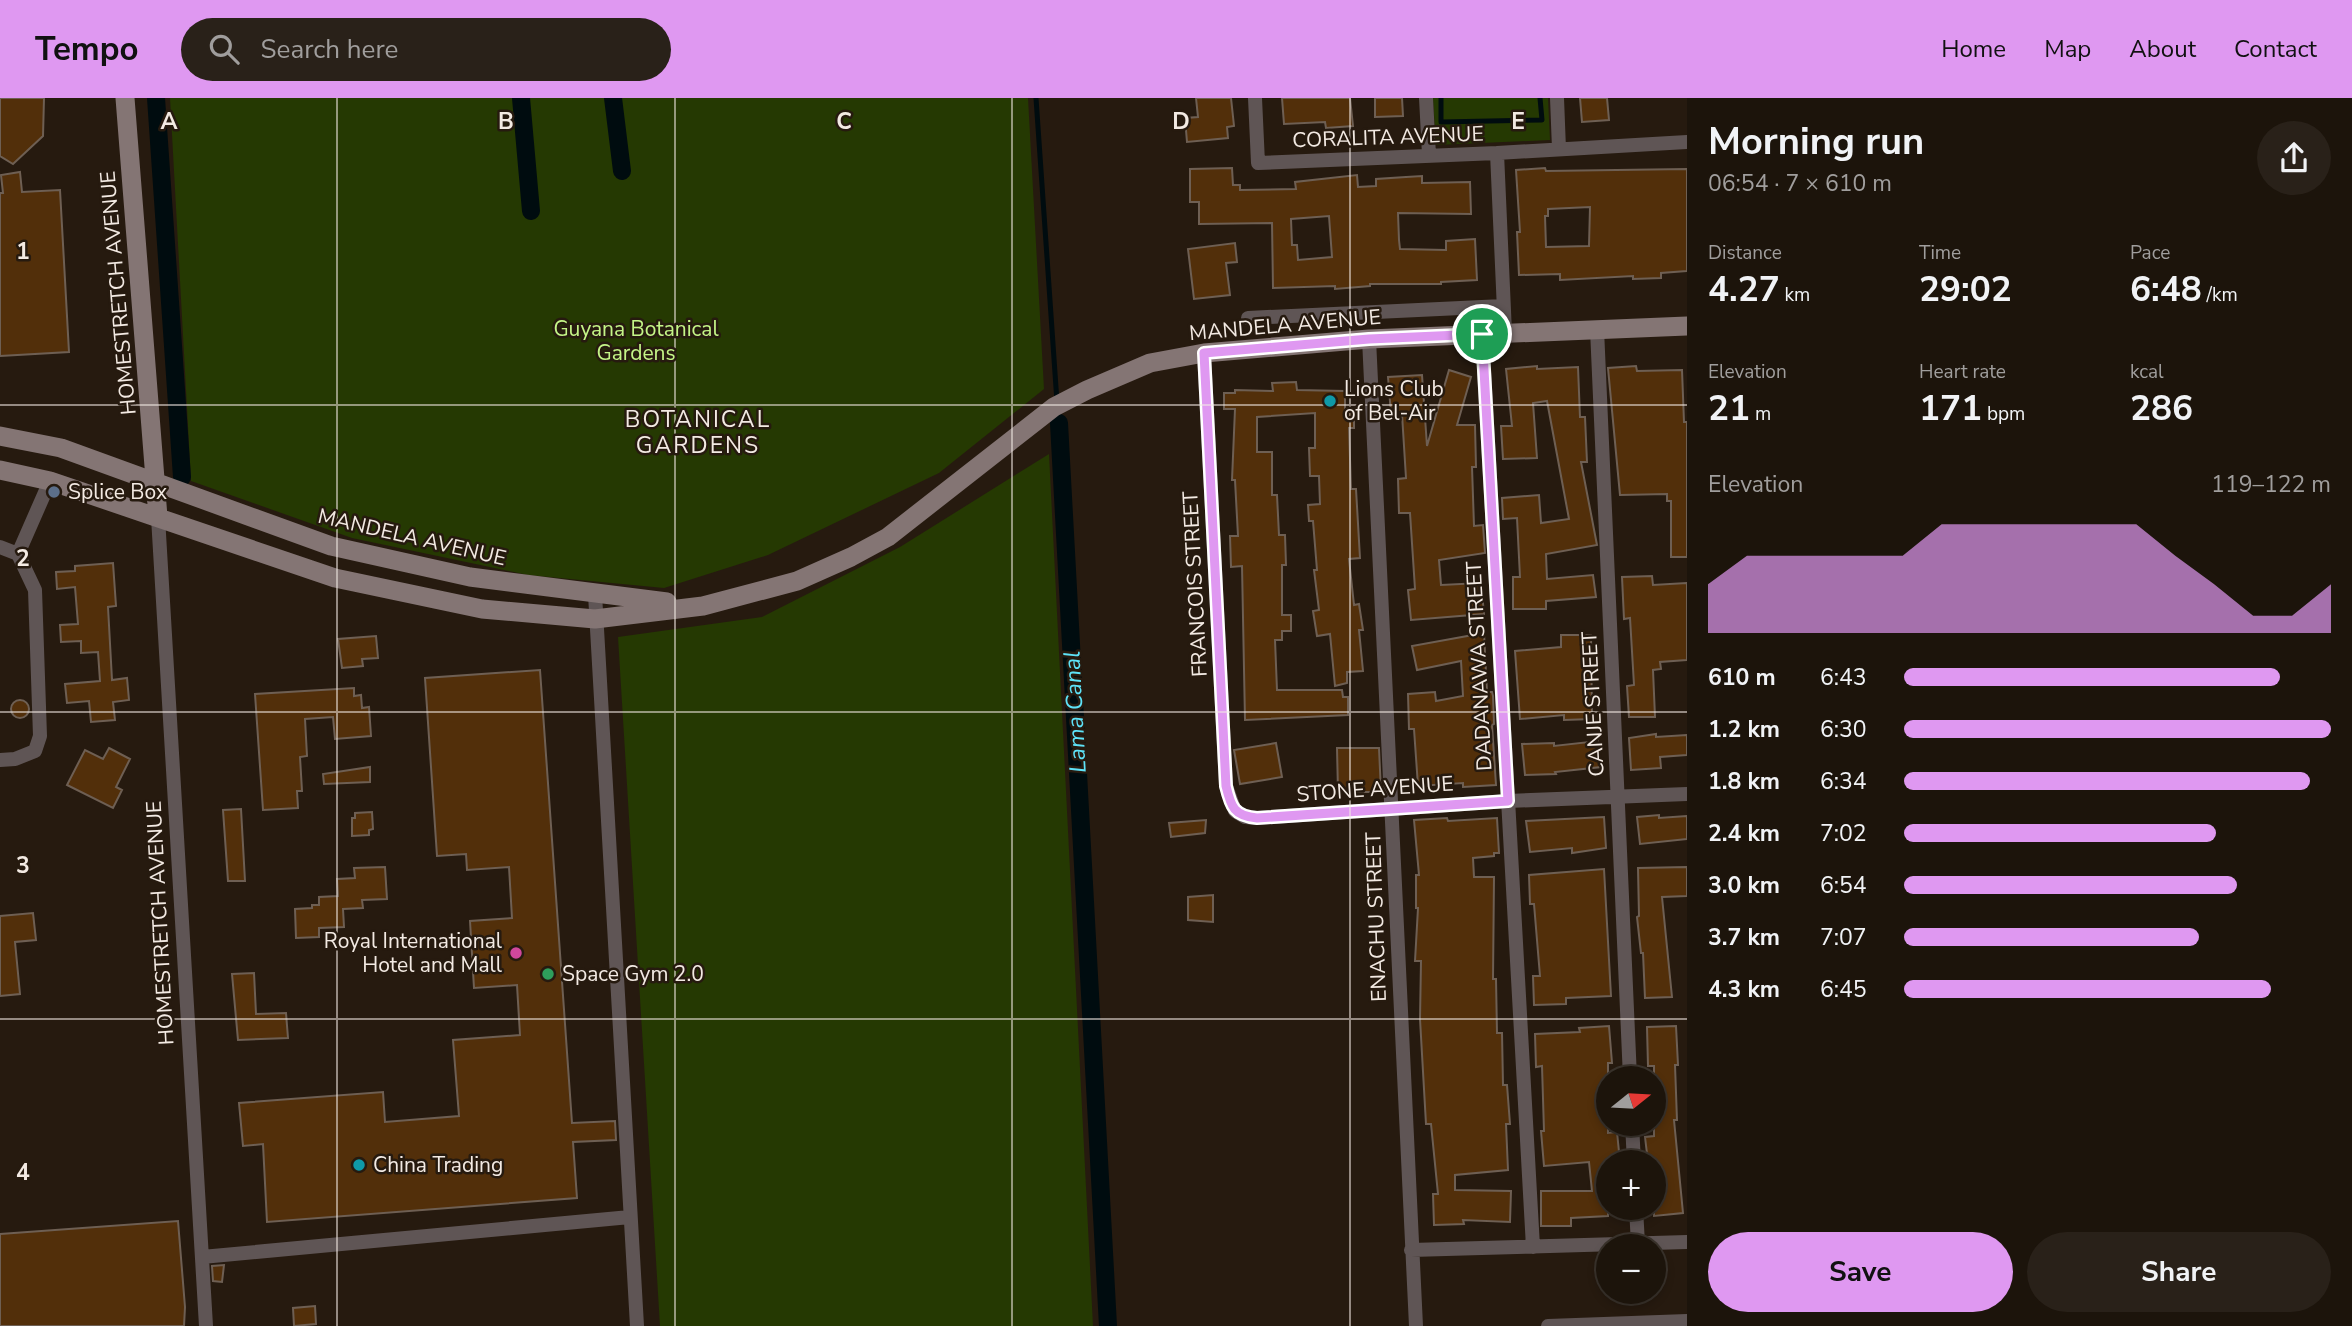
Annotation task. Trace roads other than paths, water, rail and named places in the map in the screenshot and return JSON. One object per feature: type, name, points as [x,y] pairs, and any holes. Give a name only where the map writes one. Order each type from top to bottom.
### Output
[{"type":"main road","name":"HOMESTRETCH AVENUE","points":[[125,98],[158,517]]},
{"type":"main road","name":"MANDELA AVENUE","points":[[0,470],[50,481],[335,578],[482,609],[594,619],[703,606],[797,580],[888,537],[1060,403],[1150,363],[1204,353],[1369,339],[1687,326]]},
{"type":"main road","name":"MANDELA AVENUE","points":[[0,436],[61,448],[331,546],[470,577],[703,606]]},
{"type":"street","name":"CORALITA AVENUE","points":[[1255,98],[1258,163],[1687,142]]},
{"type":"street","points":[[1426,98],[1429,155]]},
{"type":"street","points":[[1557,98],[1559,149]]},
{"type":"street","points":[[1497,153],[1505,333]]},
{"type":"street","points":[[1248,318],[1503,306]]},
{"type":"street","name":"CANJE STREET","points":[[1597,329],[1629,1066]]},
{"type":"street","name":"DADANAWA STREET","points":[[1482,334],[1533,1247]]},
{"type":"street","name":"ENACHU STREET","points":[[1369,339],[1416,1326]]},
{"type":"street","name":"FRANCOIS STREET","points":[[1204,353],[1226,786],[1235,811]]},
{"type":"street","points":[[18,554],[50,481]]},
{"type":"street","name":"HOMESTRETCH AVENUE","points":[[158,517],[206,1326]]},
{"type":"street","points":[[0,547],[18,554],[35,590],[40,736],[35,751],[15,759],[0,760]]},
{"type":"street","points":[[595,594],[594,619],[637,1326]]},
{"type":"street","name":"STONE AVENUE","points":[[1235,811],[1245,817],[1257,818],[1508,801],[1687,794]]},
{"type":"street","points":[[202,1258],[630,1217]]},
{"type":"street","points":[[1666,1243],[1687,1242]]},
{"type":"street","points":[[1411,1250],[1596,1245]]},
{"type":"street","points":[[1548,1326],[1687,1321]]},
{"type":"waterway","points":[[156,98],[182,477]]},
{"type":"waterway","points":[[521,98],[531,211]]},
{"type":"waterway","points":[[613,98],[622,171]]},
{"type":"waterway","name":"Lama Canal","points":[[1036,98],[1057,402]]},
{"type":"waterway","points":[[1441,98],[1441,122],[1542,120],[1540,98]]},
{"type":"waterway","name":"Lama Canal","points":[[1058,412],[1059,423]]},
{"type":"waterway","name":"Lama Canal","points":[[1059,423],[1108,1326]]},
{"type":"place","name":"Lions Club of Bel-Air","points":[[1330,401]]},
{"type":"place","name":"Splice Box","points":[[54,492]]},
{"type":"place","name":"Royal International Hotel and Mall","points":[[516,953]]},
{"type":"place","name":"Space Gym 2.0","points":[[548,974]]},
{"type":"place","name":"China Trading","points":[[359,1165]]},
{"type":"district","name":"BOTANICAL GARDENS","points":[[698,432]]},
{"type":"park label","name":"Guyana Botanical Gardens","points":[[636,341]]}]
